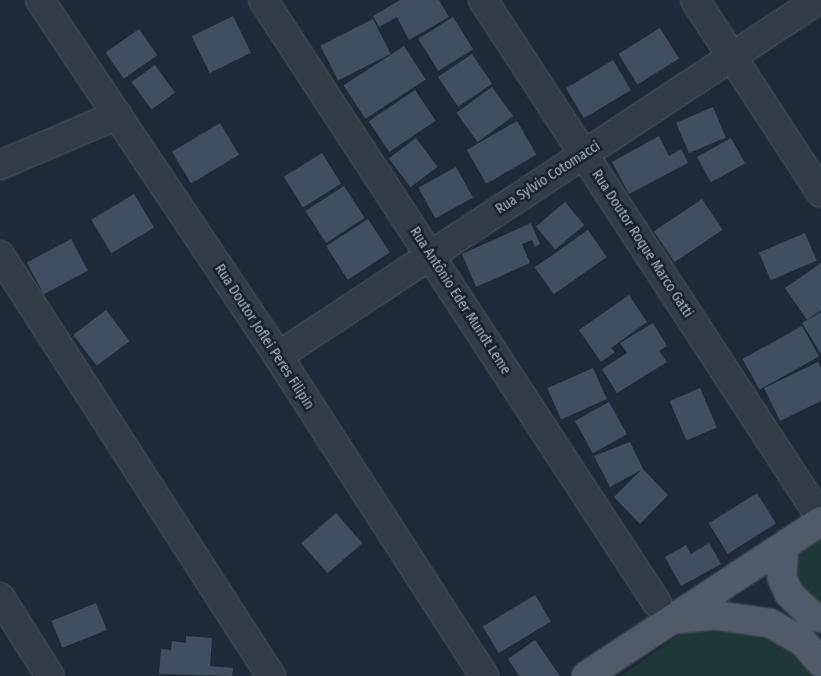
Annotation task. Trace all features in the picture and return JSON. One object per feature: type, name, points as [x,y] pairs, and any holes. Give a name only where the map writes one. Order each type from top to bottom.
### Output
[{"type":"main road","points":[[586,676],[665,611],[784,547],[821,519]]},
{"type":"main road","points":[[784,547],[782,578],[789,594],[813,616],[821,618]]},
{"type":"main road","points":[[665,611],[770,623],[803,642],[821,662]]},
{"type":"street","name":"Rua Doutor Joflei Peres Filipin","points":[[40,0],[278,356],[484,676]]},
{"type":"street","name":"Rua Antônio Eder Mundt Leme","points":[[263,0],[665,611]]},
{"type":"street","name":"Rua Doutor Roque Marco Gatti","points":[[483,0],[821,519]]},
{"type":"street","points":[[695,0],[821,193]]},
{"type":"street","name":"Rua Sylvio Cotomacci","points":[[278,356],[818,0]]},
{"type":"street","points":[[0,166],[118,115]]},
{"type":"street","points":[[0,255],[271,676]]},
{"type":"street","points":[[0,597],[50,676]]},
{"type":"green space","points":[[821,536],[821,604],[811,602],[790,584],[788,565],[799,551]]},
{"type":"green space","points":[[724,624],[776,638],[800,659],[813,676],[621,676],[691,626]]},
{"type":"building","points":[[400,0],[439,0],[449,17],[409,40],[397,17],[379,27],[373,16]]},
{"type":"building","points":[[233,16],[251,53],[210,73],[192,36]]},
{"type":"building","points":[[453,17],[473,49],[438,71],[418,39]]},
{"type":"building","points":[[373,19],[391,54],[338,81],[320,46]]},
{"type":"building","points":[[660,28],[679,59],[638,84],[618,54]]},
{"type":"building","points":[[139,29],[157,55],[124,79],[105,53]]},
{"type":"building","points":[[404,46],[426,80],[365,119],[344,85]]},
{"type":"building","points":[[472,54],[492,84],[458,107],[438,77]]},
{"type":"building","points":[[613,60],[631,90],[584,118],[566,88]]},
{"type":"building","points":[[155,65],[175,93],[152,110],[132,82]]},
{"type":"building","points":[[492,87],[513,116],[478,142],[456,113]]},
{"type":"building","points":[[415,90],[436,121],[389,152],[369,121]]},
{"type":"building","points":[[713,107],[726,137],[689,153],[676,123]]},
{"type":"building","points":[[517,121],[536,155],[486,184],[467,150]]},
{"type":"building","points":[[220,123],[239,155],[191,184],[172,152]]},
{"type":"building","points":[[659,136],[669,156],[681,149],[688,163],[629,194],[612,162]]},
{"type":"building","points":[[416,138],[438,167],[411,187],[389,158]]},
{"type":"building","points":[[731,138],[745,163],[711,182],[697,157]]},
{"type":"building","points":[[322,153],[341,184],[303,207],[284,177]]},
{"type":"building","points":[[456,167],[473,198],[435,218],[418,188]]},
{"type":"building","points":[[344,186],[365,218],[326,243],[305,211]]},
{"type":"building","points":[[134,194],[154,227],[111,253],[91,220]]},
{"type":"building","points":[[702,199],[723,230],[675,262],[654,231]]},
{"type":"building","points":[[565,202],[584,225],[555,249],[536,226]]},
{"type":"building","points":[[368,219],[390,253],[348,280],[326,246]]},
{"type":"building","points":[[531,223],[540,244],[535,247],[532,240],[522,244],[530,263],[476,287],[462,254]]},
{"type":"building","points":[[588,230],[607,257],[554,294],[535,267]]},
{"type":"building","points":[[805,233],[817,261],[771,280],[759,253]]},
{"type":"building","points":[[71,239],[88,271],[44,294],[27,262]]},
{"type":"building","points":[[821,263],[821,310],[807,320],[785,288]]},
{"type":"building","points":[[629,295],[647,322],[611,348],[615,352],[601,362],[579,330]]},
{"type":"building","points":[[106,310],[129,341],[97,366],[73,335]]},
{"type":"building","points":[[821,312],[821,354],[802,323]]},
{"type":"building","points":[[653,323],[667,346],[659,351],[667,362],[617,393],[602,369],[627,353],[620,343]]},
{"type":"building","points":[[802,326],[819,357],[759,390],[743,359]]},
{"type":"building","points":[[818,362],[821,368],[821,401],[780,421],[764,388]]},
{"type":"building","points":[[593,368],[607,399],[561,419],[547,388]]},
{"type":"building","points":[[700,388],[717,428],[686,440],[670,401]]},
{"type":"building","points":[[609,402],[627,434],[593,453],[575,421]]},
{"type":"building","points":[[630,442],[643,469],[668,495],[640,524],[614,497],[641,470],[610,487],[594,456]]},
{"type":"building","points":[[757,493],[776,524],[728,554],[709,523]]},
{"type":"building","points":[[336,513],[362,543],[328,573],[301,543]]},
{"type":"building","points":[[709,543],[721,564],[681,586],[665,557],[686,545],[691,554]]},
{"type":"building","points":[[535,595],[551,622],[499,653],[483,626]]},
{"type":"building","points":[[96,603],[107,630],[62,648],[51,621]]},
{"type":"building","points":[[186,636],[212,638],[210,666],[233,668],[232,676],[159,674],[161,649],[171,650],[172,641],[186,643]]},
{"type":"building","points":[[535,640],[560,676],[519,676],[508,659]]}]
